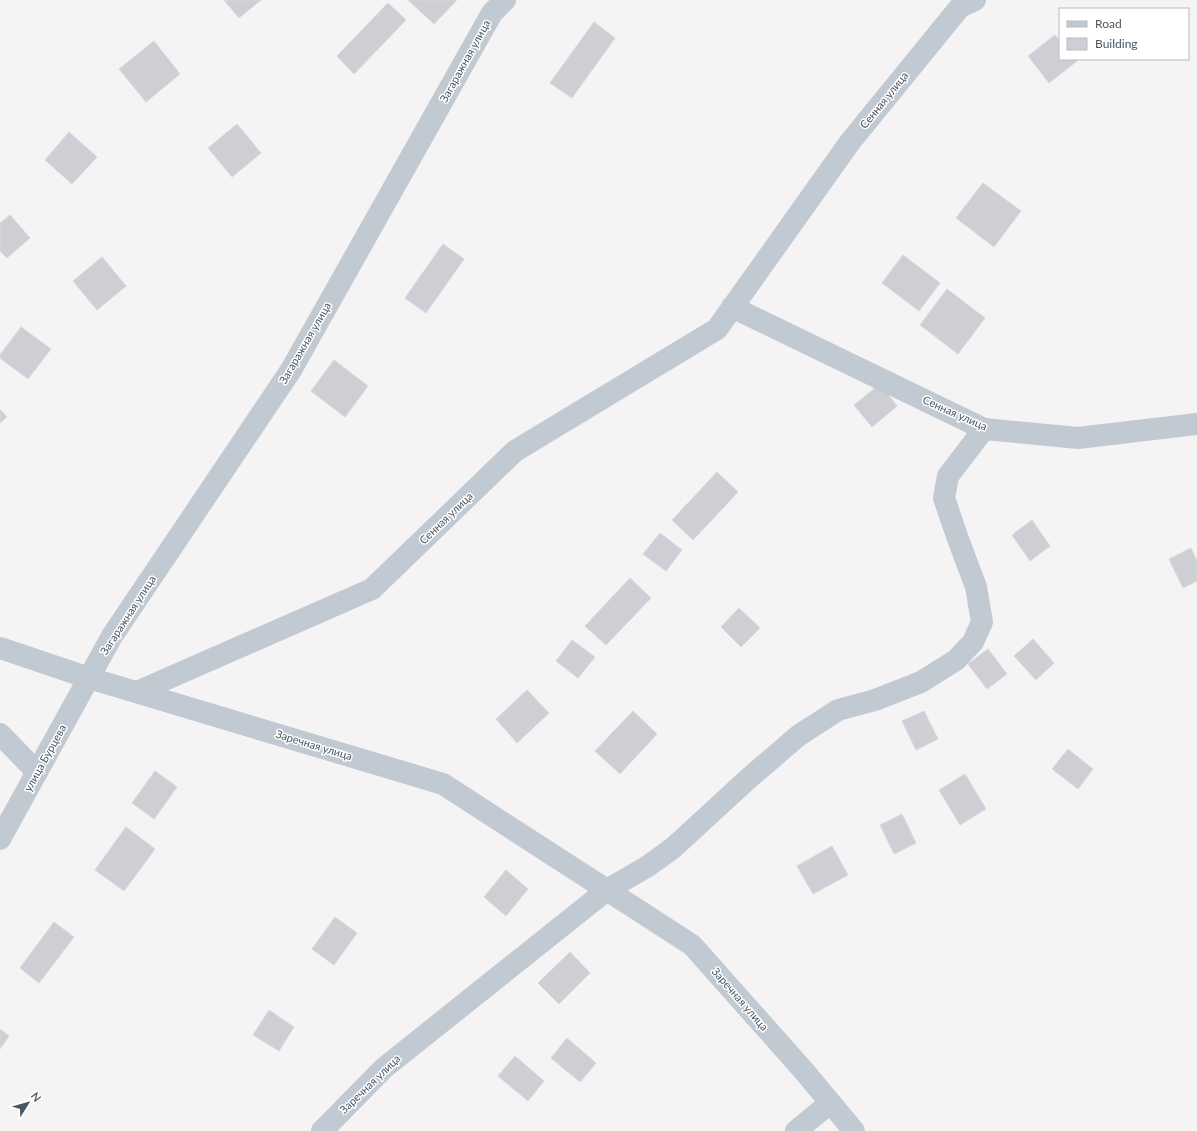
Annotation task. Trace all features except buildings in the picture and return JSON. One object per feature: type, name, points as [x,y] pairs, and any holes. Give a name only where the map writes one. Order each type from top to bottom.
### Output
[{"type":"street","name":"Загаражная улица","points":[[89,678],[112,636],[291,370],[492,13],[505,0]]},
{"type":"street","name":"Сенная улица","points":[[137,692],[372,589],[515,451],[716,329],[850,142],[960,7],[975,0]]},
{"type":"street","name":"Сенная улица","points":[[732,307],[984,429],[1078,438],[1197,424]]},
{"type":"street","points":[[607,890],[648,866],[673,848],[748,779],[798,736],[838,710],[875,700],[921,682],[956,660],[973,642],[982,622],[976,587],[944,498],[948,476],[984,429]]},
{"type":"street","name":"Заречная улица","points":[[0,648],[89,678],[443,784],[692,945],[854,1131]]},
{"type":"street","name":"улица Бурцева","points":[[0,839],[89,678]]},
{"type":"street","points":[[0,734],[37,772]]},
{"type":"street","name":"Заречная улица","points":[[322,1131],[384,1068],[607,890]]},
{"type":"street","points":[[796,1131],[830,1103]]}]
